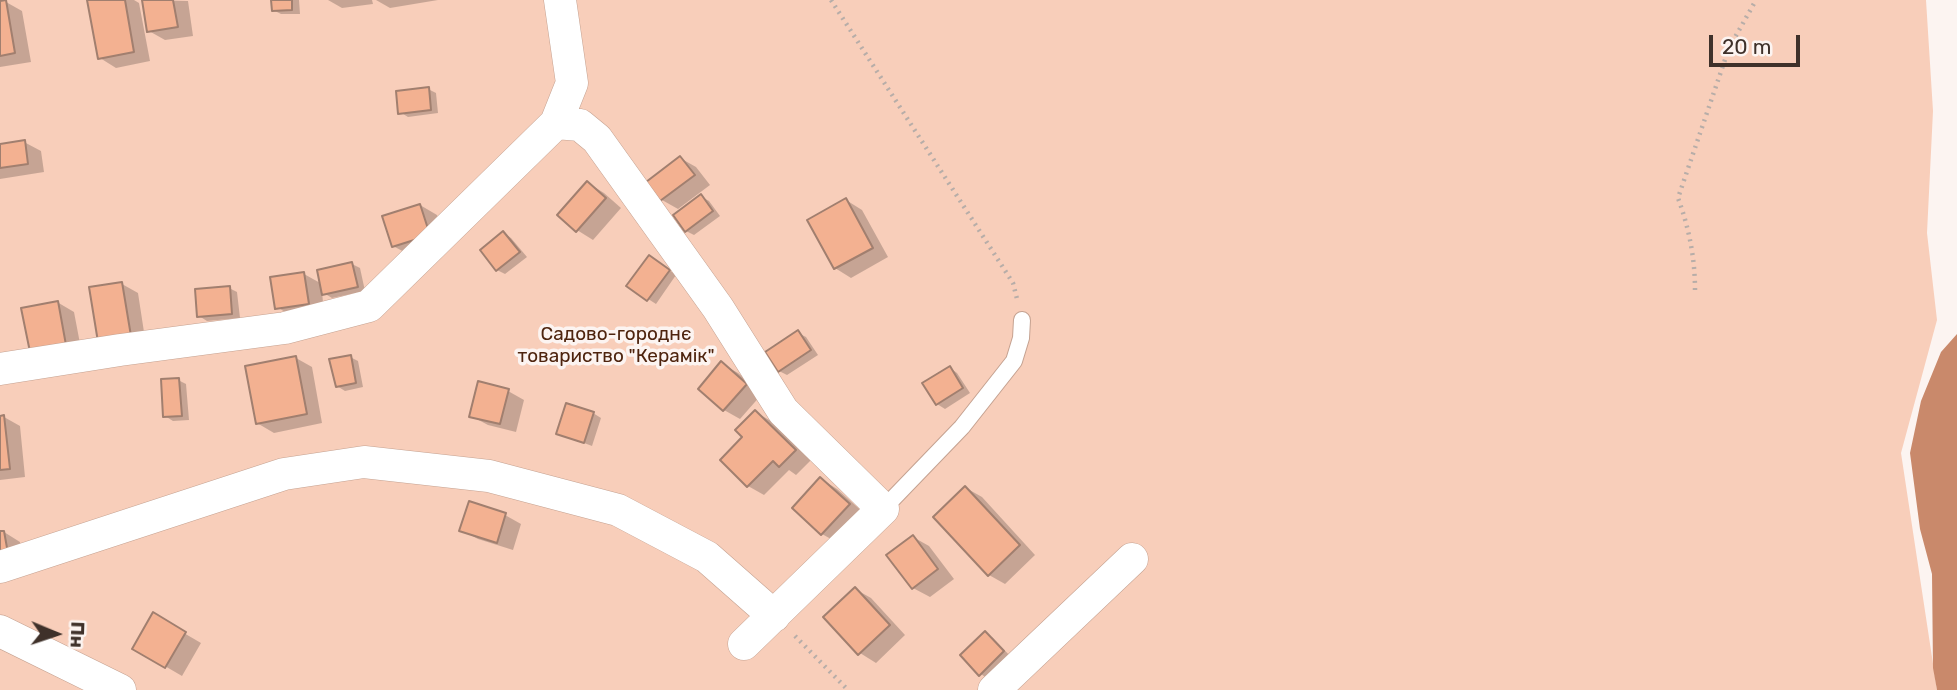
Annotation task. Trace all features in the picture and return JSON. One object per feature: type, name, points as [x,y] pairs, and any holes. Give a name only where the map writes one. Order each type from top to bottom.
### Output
[{"type":"street","points":[[0,369],[285,328],[369,306],[556,123],[572,83],[560,0]]},
{"type":"street","points":[[556,123],[580,125],[597,139],[718,308],[783,411],[883,509],[744,644]]},
{"type":"street","points":[[0,567],[284,474],[364,462],[489,476],[618,510],[707,558],[774,615]]},
{"type":"street","points":[[994,690],[1132,559]]},
{"type":"street","points":[[0,631],[120,690]]},
{"type":"lane","points":[[883,509],[961,427],[1014,361],[1021,338],[1022,320]]},
{"type":"path","points":[[831,0],[1013,283],[1022,320]]},
{"type":"path","points":[[1695,290],[1695,262],[1687,222],[1678,198],[1729,48],[1756,0]]},
{"type":"path","points":[[774,615],[848,690]]},
{"type":"green space","name":"Садово-городнє товариство \"Керамік\"","points":[[0,0],[1926,0],[1933,111],[1927,233],[1937,320],[1901,453],[1937,690],[0,690]]},
{"type":"shaded area","points":[[1957,334],[1957,690],[1937,690],[1933,668],[1932,574],[1920,529],[1910,453],[1921,401],[1941,352]]},
{"type":"building","points":[[6,0],[15,53],[0,56],[0,1]]},
{"type":"building","points":[[87,0],[125,0],[134,52],[98,59]]},
{"type":"building","points":[[142,0],[173,0],[178,27],[147,32]]},
{"type":"building","points":[[271,0],[292,0],[292,10],[272,11]]},
{"type":"building","points":[[429,87],[431,110],[398,114],[396,91]]},
{"type":"building","points":[[25,140],[28,164],[0,168],[0,144]]},
{"type":"building","points":[[680,156],[695,175],[660,201],[646,182]]},
{"type":"building","points":[[587,181],[606,198],[576,232],[557,215]]},
{"type":"building","points":[[701,194],[713,211],[685,232],[673,215]]},
{"type":"building","points":[[846,198],[873,248],[834,269],[807,220]]},
{"type":"building","points":[[420,204],[430,235],[392,247],[382,216]]},
{"type":"building","points":[[503,231],[520,252],[496,271],[480,250]]},
{"type":"building","points":[[649,255],[670,270],[647,301],[626,286]]},
{"type":"building","points":[[352,262],[358,287],[322,295],[317,270]]},
{"type":"building","points":[[304,272],[309,304],[275,309],[270,277]]},
{"type":"building","points":[[122,282],[131,336],[98,342],[89,287]]},
{"type":"building","points":[[230,286],[232,314],[197,317],[195,289]]},
{"type":"building","points":[[58,301],[66,345],[30,352],[21,308]]},
{"type":"building","points":[[798,330],[811,350],[778,372],[765,352]]},
{"type":"building","points":[[351,355],[356,383],[336,387],[329,359]]},
{"type":"building","points":[[296,356],[307,414],[256,424],[245,366]]},
{"type":"building","points":[[721,361],[747,384],[723,411],[698,389]]},
{"type":"building","points":[[950,366],[963,388],[936,405],[922,383]]},
{"type":"building","points":[[179,378],[182,416],[163,417],[161,379]]},
{"type":"building","points":[[478,381],[509,389],[500,424],[469,417]]},
{"type":"building","points":[[566,403],[594,412],[584,443],[556,434]]},
{"type":"building","points":[[755,410],[796,450],[779,467],[773,461],[747,487],[720,460],[742,437],[735,430]]},
{"type":"building","points":[[4,415],[10,469],[0,470],[0,416]]},
{"type":"building","points":[[820,477],[850,504],[821,535],[792,508]]},
{"type":"building","points":[[965,486],[1020,545],[988,576],[933,517]]},
{"type":"building","points":[[469,501],[506,513],[497,543],[459,531]]},
{"type":"building","points":[[0,531],[4,531],[9,559],[0,561]]},
{"type":"building","points":[[913,535],[938,569],[912,589],[886,555]]},
{"type":"building","points":[[855,587],[890,625],[858,655],[823,617]]},
{"type":"building","points":[[153,612],[186,632],[165,668],[132,649]]},
{"type":"building","points":[[985,631],[1004,651],[979,676],[960,655]]}]
